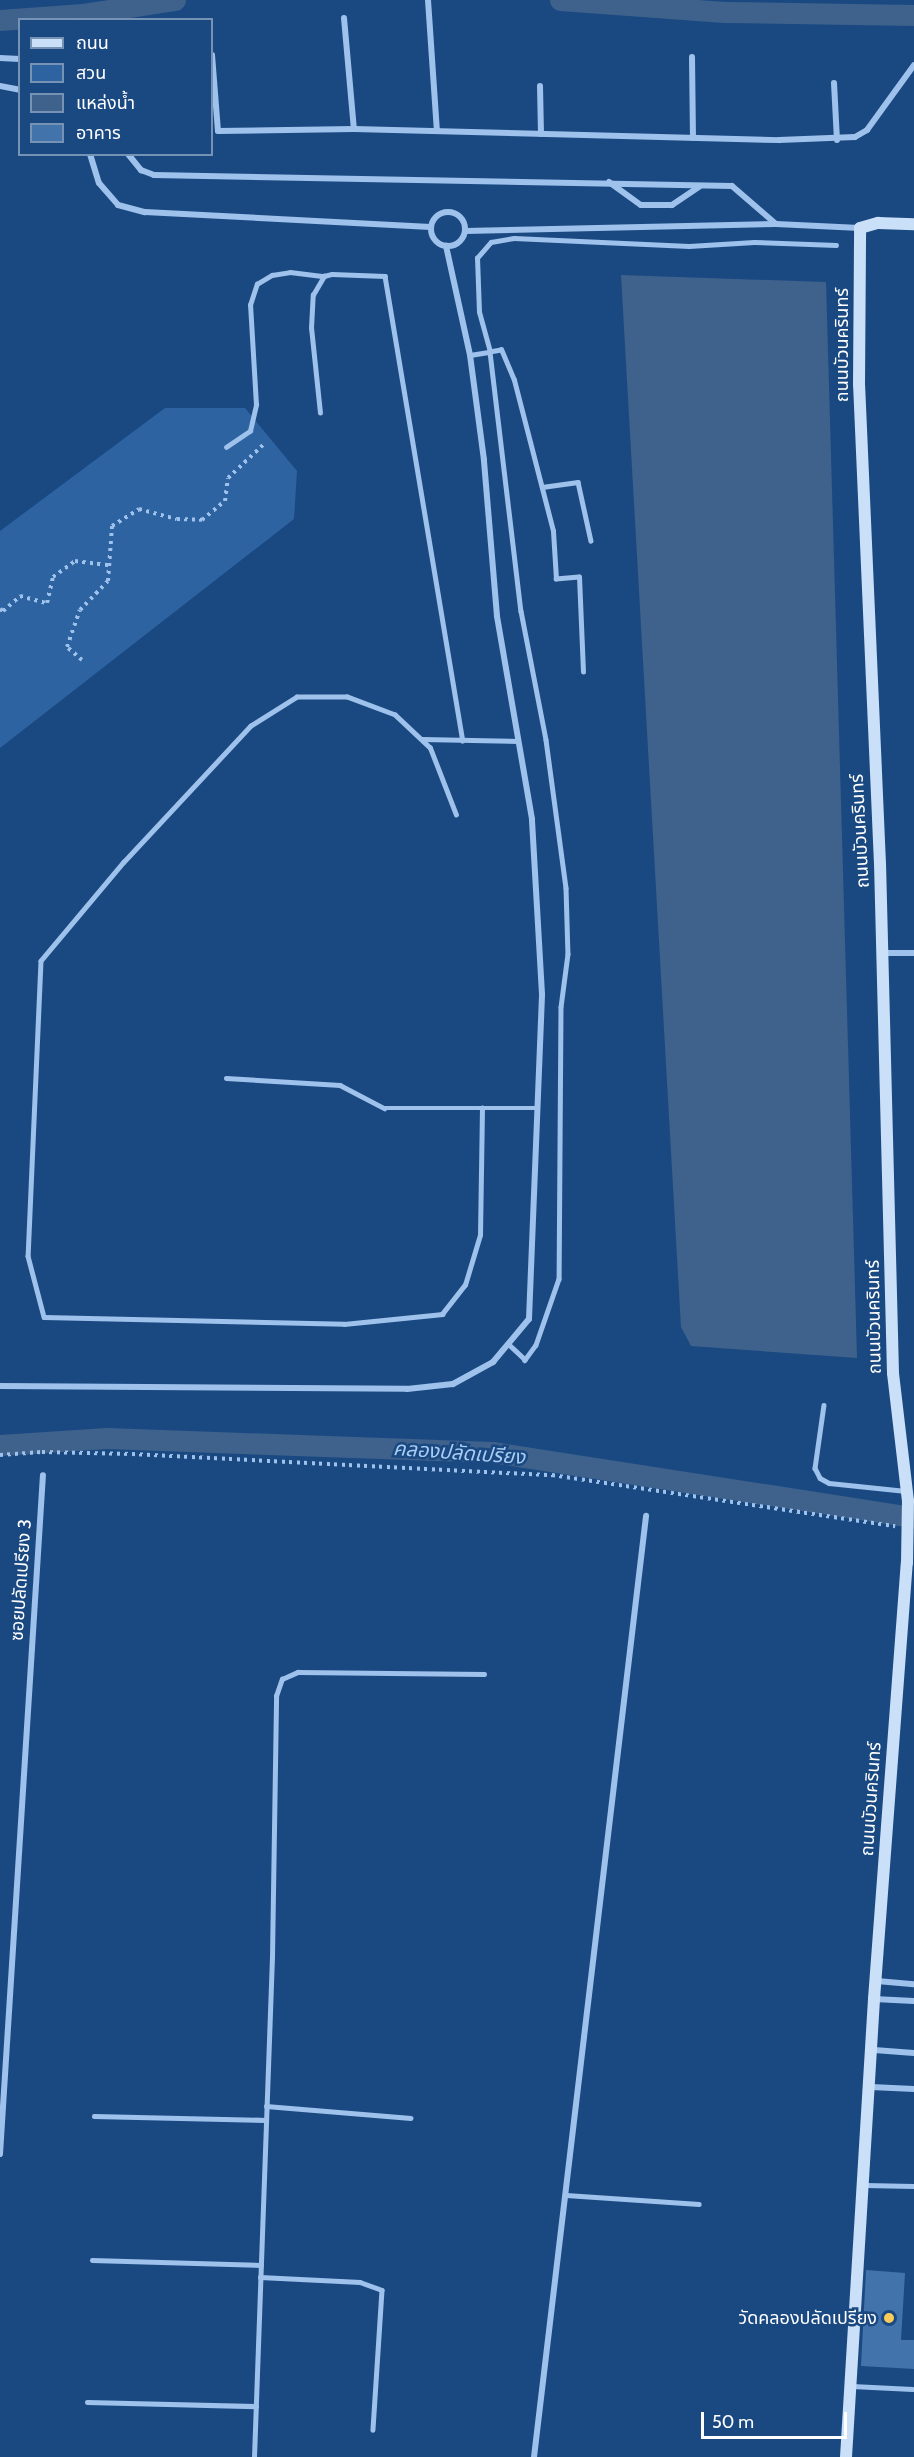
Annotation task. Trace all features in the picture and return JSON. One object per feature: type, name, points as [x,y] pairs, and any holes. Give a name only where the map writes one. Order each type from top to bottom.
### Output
[{"type":"street","points":[[428,0],[432,30],[437,131]]},
{"type":"street","points":[[344,18],[354,129]]},
{"type":"street","points":[[692,57],[693,138]]},
{"type":"street","points":[[0,58],[18,59]]},
{"type":"street","points":[[213,68],[218,131],[354,129],[837,140],[867,130],[914,65]]},
{"type":"street","points":[[834,83],[837,140]]},
{"type":"street","points":[[0,86],[18,90]]},
{"type":"street","points":[[540,86],[541,134]]},
{"type":"street","points":[[91,156],[99,183],[118,205],[146,212],[431,227]]},
{"type":"street","points":[[130,156],[141,170],[154,175],[291,180],[608,182],[732,186],[776,224]]},
{"type":"street","points":[[608,182],[642,205],[672,205],[701,185]]},
{"type":"street","points":[[0,1386],[407,1389],[453,1384],[493,1362],[529,1318],[542,993],[531,819],[497,616],[484,460],[470,356],[446,246],[434,239],[431,227],[437,215],[450,212],[461,218],[465,231],[458,242],[446,246]]},
{"type":"street","points":[[465,231],[776,224],[860,228],[878,223],[914,224]]},
{"type":"street","name":"ถนนบัวนครินทร์","points":[[846,2457],[874,2050],[874,1999],[907,1563],[907,1496],[895,1417],[883,953],[859,396],[860,228]]},
{"type":"street","points":[[883,953],[914,953]]},
{"type":"street","name":"ซอยปลัดเปรียง 3","points":[[0,2154],[43,1475]]},
{"type":"street","points":[[534,2457],[646,1516]]},
{"type":"street","points":[[877,1981],[914,1984]]},
{"type":"street","points":[[874,1999],[914,2001]]},
{"type":"street","points":[[874,2050],[914,2053]]},
{"type":"street","points":[[871,2087],[914,2088]]},
{"type":"lane","points":[[508,1344],[525,1360],[536,1345],[559,1279],[561,1007],[568,954],[566,888],[546,740],[521,611],[489,352],[475,287],[477,258],[490,242],[514,238],[689,246],[754,242],[836,245]]},
{"type":"lane","points":[[226,447],[250,431],[256,405],[250,305],[257,284],[272,275],[290,272],[324,276],[359,272],[385,276],[463,741]]},
{"type":"lane","points":[[320,412],[311,328],[313,295],[324,276]]},
{"type":"lane","points":[[470,356],[501,351],[513,380],[554,531],[556,579],[579,577],[583,672]]},
{"type":"lane","points":[[542,487],[578,483],[591,541]]},
{"type":"lane","points":[[456,815],[430,748],[395,715],[347,697],[297,697],[251,726],[124,862],[41,961],[28,1256],[44,1317],[344,1324],[442,1314],[465,1285],[480,1235],[482,1108]]},
{"type":"lane","points":[[421,739],[518,741]]},
{"type":"lane","points":[[226,1078],[340,1085],[384,1108],[538,1108]]},
{"type":"lane","points":[[824,1405],[815,1468],[820,1478],[829,1483],[907,1496]]},
{"type":"lane","points":[[254,2457],[266,2120],[276,1696],[282,1679],[298,1672],[484,1674]]},
{"type":"lane","points":[[266,2106],[411,2118]]},
{"type":"lane","points":[[94,2116],[266,2120]]},
{"type":"lane","points":[[865,2185],[914,2186]]},
{"type":"lane","points":[[566,2195],[699,2204]]},
{"type":"lane","points":[[92,2260],[261,2265]]},
{"type":"lane","points":[[260,2277],[360,2282],[382,2290],[373,2430]]},
{"type":"lane","points":[[852,2385],[912,2389]]},
{"type":"lane","points":[[87,2402],[256,2406]]},
{"type":"path","points":[[82,660],[67,647],[80,610],[108,581],[112,526],[139,509],[177,519],[202,520],[225,501],[228,478],[264,444]]},
{"type":"path","points":[[0,609],[3,611],[20,596],[47,603],[53,577],[75,561],[109,565]]},
{"type":"path","points":[[0,1455],[42,1452],[132,1454],[552,1475],[811,1516],[903,1527]]},
{"type":"green space","points":[[165,408],[245,408],[297,471],[294,519],[0,748],[0,531]]},
{"type":"water","points":[[621,275],[826,282],[857,1358],[691,1346],[681,1327]]},
{"type":"building","points":[[866,2270],[905,2273],[901,2340],[914,2340],[914,2369],[861,2366]]},
{"type":"waterway","points":[[28,18],[83,14],[175,0]]},
{"type":"waterway","points":[[560,0],[725,12],[914,15]]},
{"type":"waterway","points":[[0,20],[18,19]]},
{"type":"waterway","name":"คลองปลัดเปรียง","points":[[0,1445],[107,1438],[492,1452],[914,1517]]},
{"type":"place","name":"วัดคลองปลัดเปรียง","points":[[889,2318]]}]
